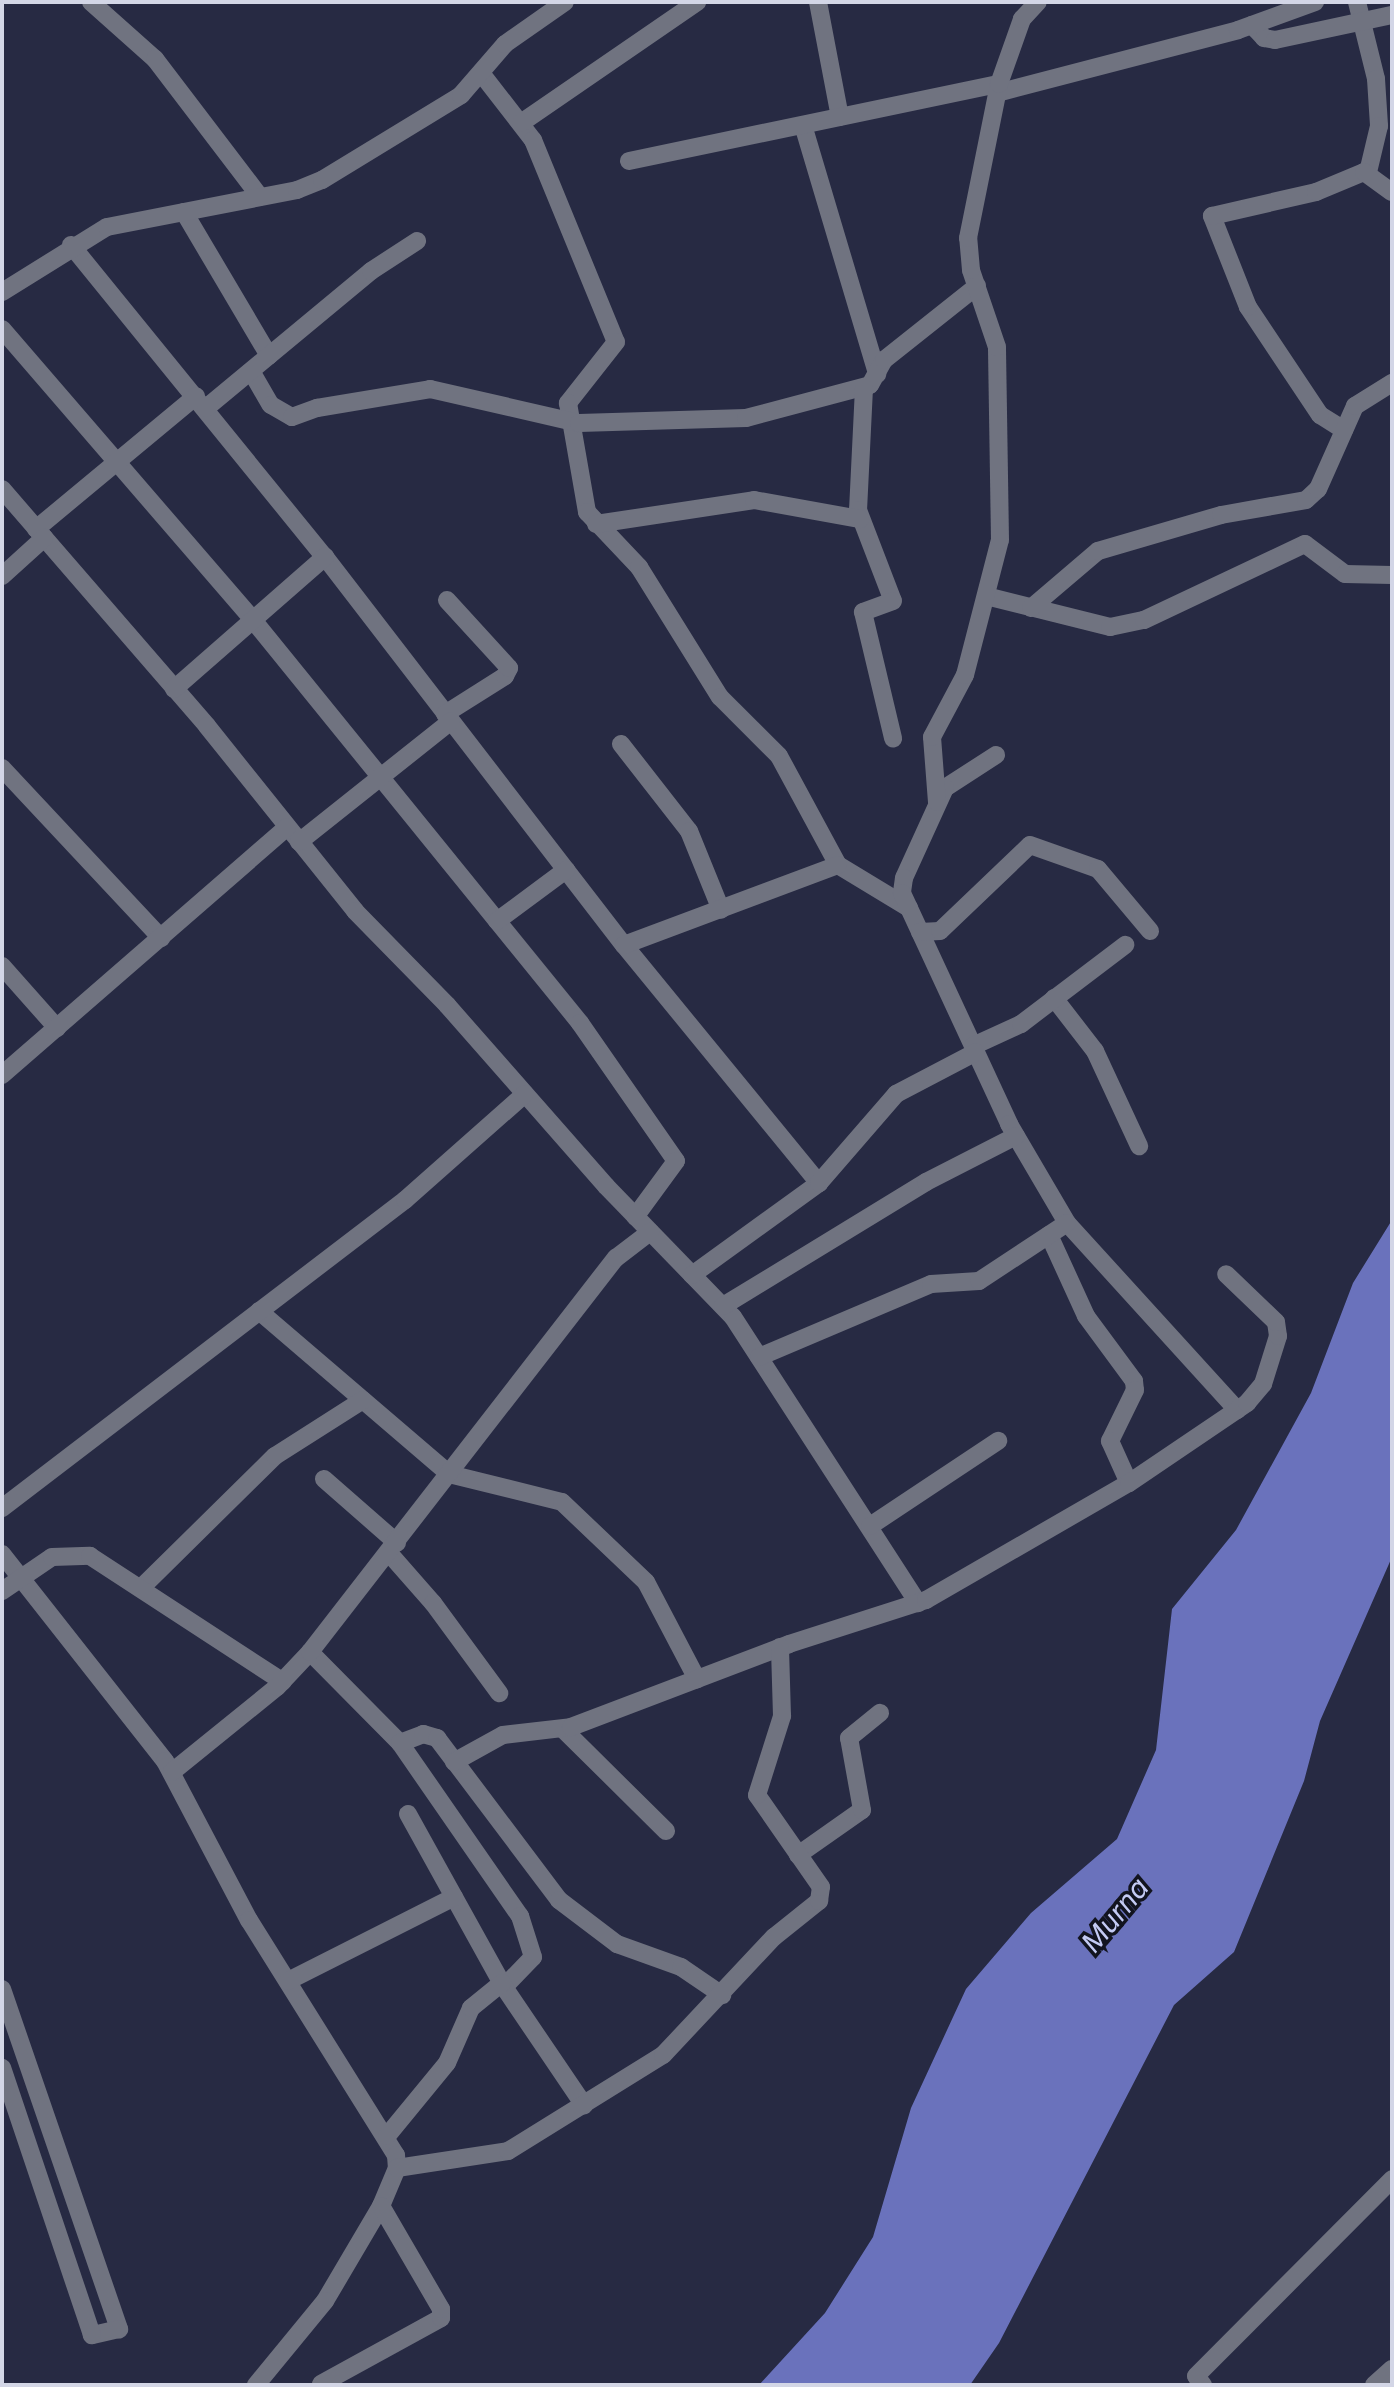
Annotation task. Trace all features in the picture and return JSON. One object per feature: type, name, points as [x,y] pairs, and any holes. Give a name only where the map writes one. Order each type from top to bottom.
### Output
[{"type":"street","points":[[91,2],[155,59],[260,197]]},
{"type":"street","points":[[2,292],[71,245],[107,227],[260,197],[322,180],[461,95],[505,44],[565,2]]},
{"type":"street","points":[[521,123],[697,2]]},
{"type":"street","points":[[818,2],[840,117]]},
{"type":"street","points":[[937,802],[932,737],[963,679],[1000,540],[997,347],[977,286],[968,238],[998,88],[1022,19],[1038,2]]},
{"type":"street","points":[[629,161],[998,88],[1252,25],[1315,2]]},
{"type":"street","points":[[1357,2],[1376,79],[1379,126],[1368,172]]},
{"type":"street","points":[[1252,25],[1264,38],[1275,40],[1392,15]]},
{"type":"street","points":[[481,73],[533,140],[616,342],[568,403],[568,420],[583,504],[596,524],[639,567],[720,697],[779,756],[838,865],[909,908]]},
{"type":"street","points":[[803,125],[870,381],[860,519],[893,601],[863,612],[893,738]]},
{"type":"street","points":[[1368,172],[1392,192]]},
{"type":"street","points":[[1344,430],[1320,415],[1255,320],[1211,223],[1217,213],[1316,192],[1368,172]]},
{"type":"street","points":[[184,212],[269,356]]},
{"type":"street","points":[[2,576],[40,534],[116,463],[201,402],[251,371],[378,266],[417,241]]},
{"type":"street","points":[[71,245],[325,557],[624,945],[819,1183]]},
{"type":"street","points":[[251,371],[271,405],[292,417],[317,408],[430,389],[568,420],[746,418],[870,381],[884,360],[977,286]]},
{"type":"street","points":[[2,329],[253,620],[378,779],[580,1023],[676,1161],[635,1217]]},
{"type":"street","points":[[1031,608],[1081,560],[1098,551],[1221,515],[1306,500],[1318,489],[1355,406],[1392,383]]},
{"type":"street","points":[[2,489],[174,689],[355,911],[635,1217],[723,1306],[918,1603]]},
{"type":"street","points":[[596,524],[754,500],[860,519]]},
{"type":"street","points":[[986,596],[1095,625],[1127,626],[1305,544],[1345,574],[1392,575]]},
{"type":"street","points":[[174,689],[325,557]]},
{"type":"street","points":[[2,1075],[161,938],[293,835],[378,779],[448,717],[505,676],[509,668],[447,600]]},
{"type":"street","points":[[621,744],[689,831],[721,910]]},
{"type":"street","points":[[996,755],[951,782],[937,802],[904,878],[902,893],[1016,1136],[1067,1223],[1237,1410]]},
{"type":"street","points":[[2,768],[161,938]]},
{"type":"street","points":[[920,932],[940,931],[1030,845],[1098,869],[1150,931]]},
{"type":"street","points":[[624,945],[838,865]]},
{"type":"street","points":[[497,921],[566,870]]},
{"type":"street","points":[[692,1275],[819,1183],[896,1094],[1021,1024],[1125,945]]},
{"type":"street","points":[[2,966],[57,1028]]},
{"type":"street","points":[[1054,998],[1095,1051],[1139,1146]]},
{"type":"street","points":[[2,1508],[405,1200],[525,1094]]},
{"type":"street","points":[[723,1306],[926,1182],[1016,1136]]},
{"type":"street","points":[[759,1357],[931,1284],[979,1281],[1067,1223]]},
{"type":"street","points":[[172,1772],[283,1682],[310,1652],[616,1258],[650,1232]]},
{"type":"street","points":[[1049,1235],[1086,1316],[1135,1386],[1110,1441],[1129,1483]]},
{"type":"street","points":[[454,1762],[503,1735],[563,1729],[780,1647],[918,1603],[1129,1483],[1237,1410],[1263,1384],[1278,1328],[1272,1314],[1226,1274]]},
{"type":"street","points":[[259,1311],[449,1474],[562,1502],[646,1582],[697,1679]]},
{"type":"street","points":[[141,1588],[267,1462],[363,1400]]},
{"type":"street","points":[[870,1526],[998,1441]]},
{"type":"street","points":[[324,1479],[393,1548],[499,1693]]},
{"type":"street","points":[[2,1591],[18,1575],[52,1557],[78,1553],[141,1588],[283,1682]]},
{"type":"street","points":[[2,1554],[172,1772],[244,1911],[387,2136],[397,2168],[381,2206],[325,2301],[256,2385]]},
{"type":"street","points":[[397,2168],[508,2151],[584,2105],[673,2047],[774,1937],[822,1897],[821,1887],[757,1795],[782,1716],[780,1647]]},
{"type":"street","points":[[310,1652],[400,1743],[524,1925],[533,1957],[503,1985],[471,2008],[447,2063],[387,2136]]},
{"type":"street","points":[[798,1855],[862,1810],[849,1738],[880,1713]]},
{"type":"street","points":[[563,1729],[666,1831]]},
{"type":"street","points":[[400,1743],[428,1734],[454,1762],[559,1900],[617,1944],[681,1967],[722,1995]]},
{"type":"street","points":[[408,1814],[503,1985],[584,2105]]},
{"type":"street","points":[[288,1981],[454,1897]]},
{"type":"street","points":[[2,1989],[119,2329],[92,2335],[2,2068]]},
{"type":"street","points":[[1203,2385],[1196,2376],[1392,2179]]},
{"type":"street","points":[[321,2384],[441,2318],[441,2309],[381,2206]]},
{"type":"street","points":[[1374,2385],[1392,2369]]},
{"type":"water","name":"Murna","points":[[1392,1220],[1392,1557],[1320,1721],[1304,1781],[1234,1952],[1174,2005],[999,2343],[970,2385],[759,2385],[825,2313],[873,2237],[911,2108],[966,1989],[1031,1913],[1117,1839],[1156,1750],[1172,1609],[1236,1530],[1311,1393],[1353,1283]]}]
